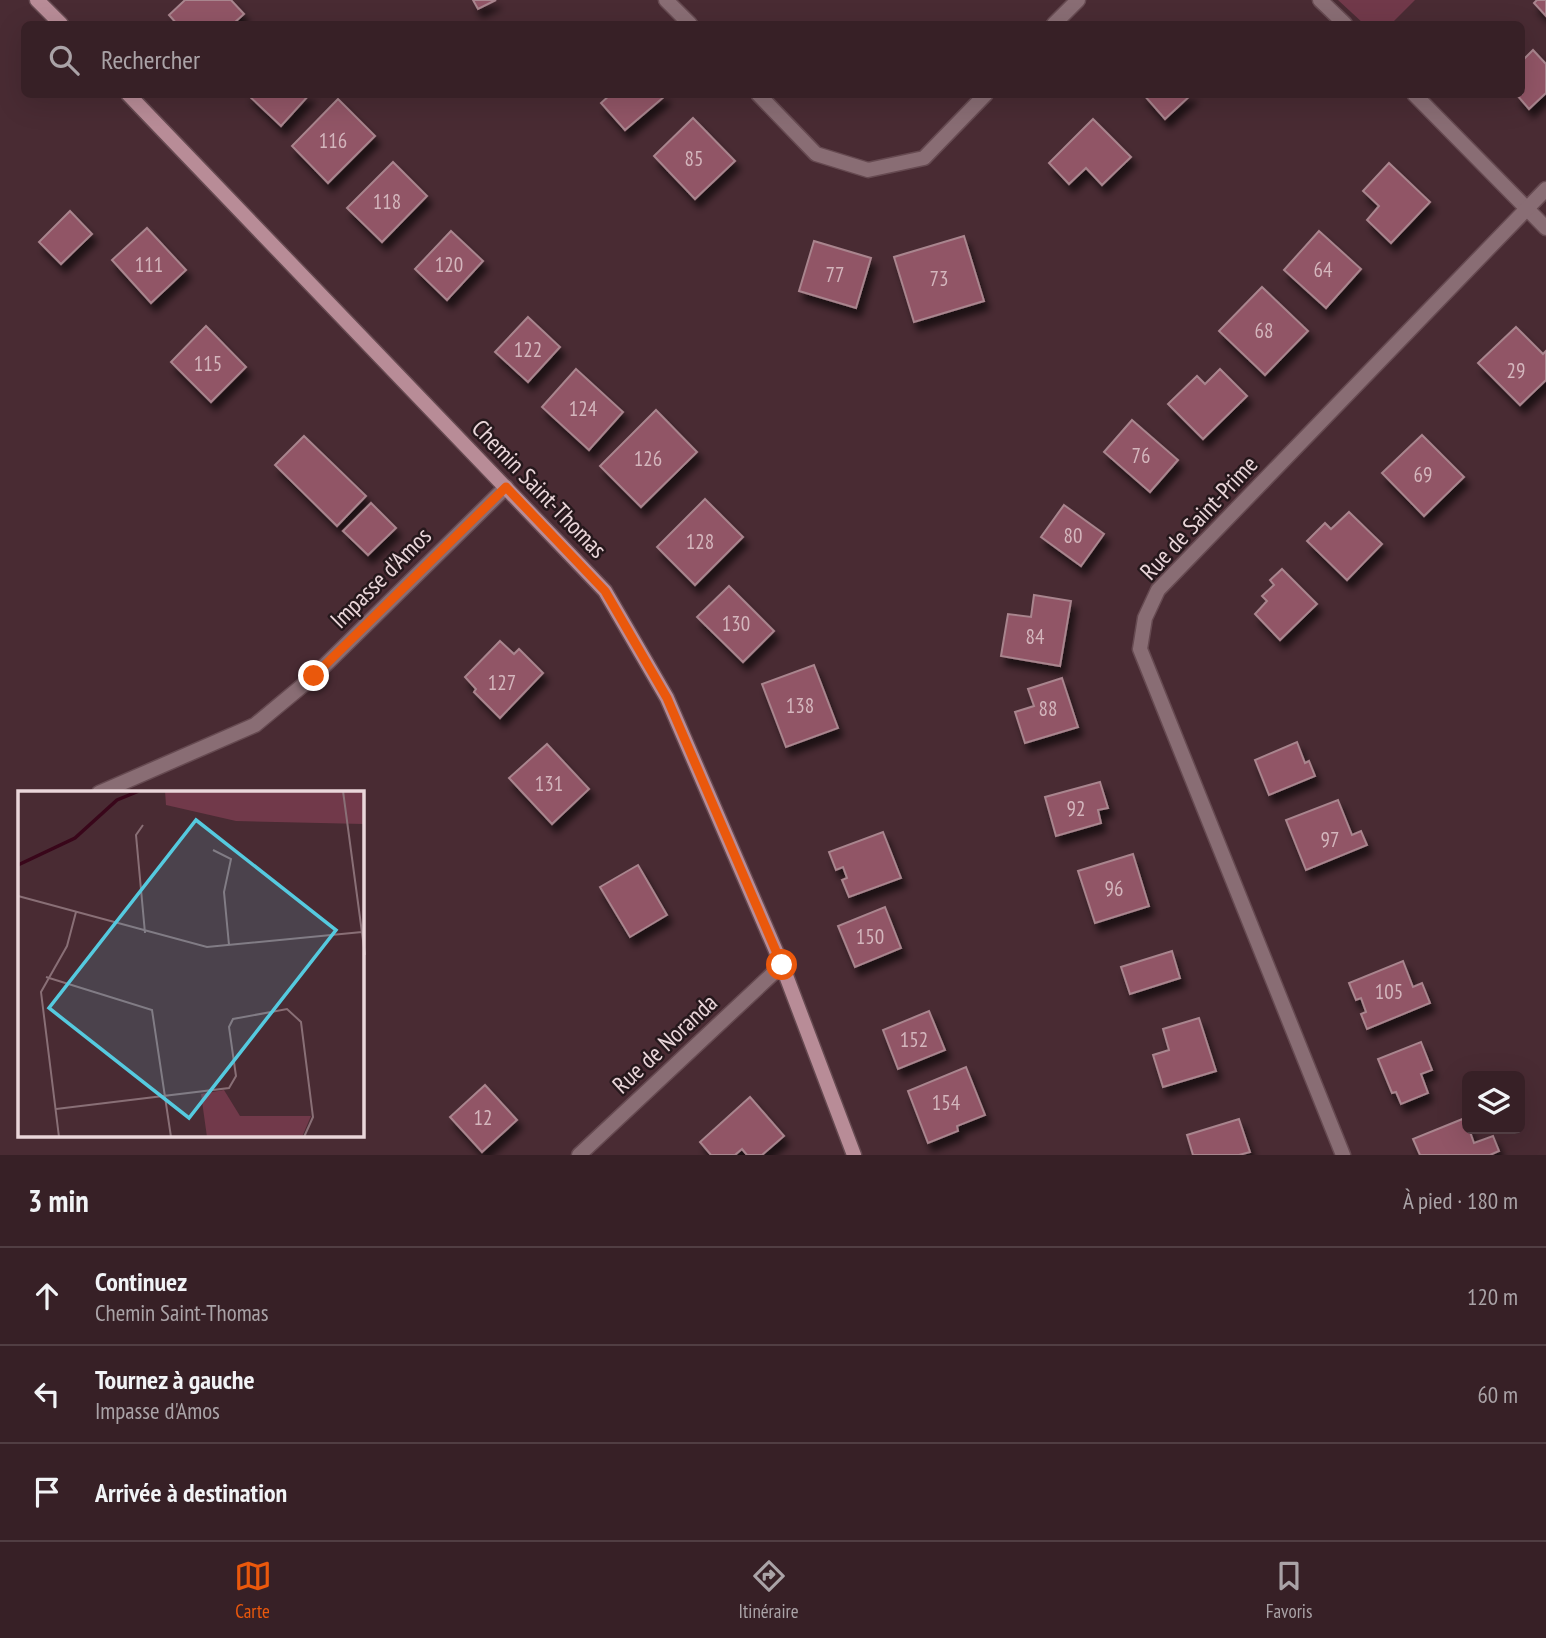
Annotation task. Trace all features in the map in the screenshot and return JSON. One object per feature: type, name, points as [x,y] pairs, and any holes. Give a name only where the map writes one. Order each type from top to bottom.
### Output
[{"type":"street","points":[[37,0],[58,21]]},
{"type":"street","points":[[666,0],[687,21]]},
{"type":"street","points":[[1057,21],[1078,0]]},
{"type":"street","points":[[1320,0],[1342,21]]},
{"type":"street","name":"Chemin Saint-Thomas","points":[[132,98],[605,591],[667,698],[782,965],[854,1155]]},
{"type":"street","points":[[762,98],[816,154],[868,170],[924,158],[982,98]]},
{"type":"street","points":[[1418,98],[1546,228]]},
{"type":"street","name":"Rue de Saint-Prime","points":[[1343,1155],[1140,649],[1145,618],[1158,590],[1546,189]]},
{"type":"street","name":"Impasse d'Amos","points":[[104,791],[255,725],[314,676],[506,487]]},
{"type":"street","name":"Rue de Noranda","points":[[579,1155],[782,965]]},
{"type":"shaded area","points":[[1338,0],[1415,0],[1394,21],[1361,21]]},
{"type":"building","points":[[185,0],[231,0],[244,14],[236,21],[174,21],[169,15]]},
{"type":"building","points":[[473,0],[496,0],[478,9]]},
{"type":"building","points":[[1537,0],[1546,0],[1546,16],[1534,3]]},
{"type":"building","points":[[1533,50],[1546,64],[1546,93],[1529,109],[1519,98],[1525,98],[1525,58]]},
{"type":"building","points":[[251,98],[306,98],[281,126]]},
{"type":"building","points":[[607,98],[663,98],[625,130],[601,103]]},
{"type":"building","points":[[1147,98],[1188,98],[1165,119]]},
{"type":"building","points":[[338,99],[375,136],[328,183],[292,146]]},
{"type":"building","points":[[693,118],[735,161],[695,199],[654,156]]},
{"type":"building","points":[[1093,119],[1131,157],[1102,185],[1086,168],[1069,184],[1049,163]]},
{"type":"building","points":[[393,162],[427,196],[382,242],[347,208]]},
{"type":"building","points":[[1389,163],[1430,202],[1391,243],[1367,220],[1379,206],[1363,191]]},
{"type":"building","points":[[70,211],[92,234],[61,264],[39,242]]},
{"type":"building","points":[[147,228],[186,270],[151,303],[112,260]]},
{"type":"building","points":[[451,231],[483,261],[447,300],[415,269]]},
{"type":"building","points":[[1319,231],[1361,269],[1326,308],[1284,270]]},
{"type":"building","points":[[964,236],[984,301],[914,322],[894,257]]},
{"type":"building","points":[[814,241],[871,258],[856,308],[799,291]]},
{"type":"building","points":[[1262,287],[1308,331],[1265,375],[1219,331]]},
{"type":"building","points":[[528,317],[560,347],[528,382],[495,352]]},
{"type":"building","points":[[206,326],[246,367],[211,402],[171,362]]},
{"type":"building","points":[[1516,327],[1543,354],[1546,351],[1546,380],[1520,405],[1478,363]]},
{"type":"building","points":[[576,369],[623,412],[589,450],[542,407]]},
{"type":"building","points":[[1220,369],[1247,396],[1203,439],[1168,404],[1197,376],[1205,384]]},
{"type":"building","points":[[656,410],[697,452],[641,507],[600,466]]},
{"type":"building","points":[[1132,420],[1178,460],[1150,492],[1104,452]]},
{"type":"building","points":[[1422,435],[1464,477],[1424,516],[1382,473]]},
{"type":"building","points":[[304,436],[366,496],[337,526],[275,465]]},
{"type":"building","points":[[705,499],[743,537],[695,585],[657,547]]},
{"type":"building","points":[[371,503],[396,528],[368,555],[343,531]]},
{"type":"building","points":[[1064,505],[1104,534],[1081,566],[1041,537]]},
{"type":"building","points":[[1349,512],[1382,544],[1347,580],[1307,541],[1325,523],[1331,529]]},
{"type":"building","points":[[1282,569],[1317,604],[1280,640],[1255,614],[1267,601],[1262,596],[1274,585],[1270,580]]},
{"type":"building","points":[[729,586],[774,631],[743,662],[697,617]]},
{"type":"building","points":[[1034,595],[1071,601],[1060,666],[1001,656],[1008,614],[1031,617]]},
{"type":"building","points":[[500,641],[514,654],[519,649],[543,673],[500,718],[474,692],[476,689],[465,677]]},
{"type":"building","points":[[814,665],[838,728],[786,747],[762,684]]},
{"type":"building","points":[[1062,678],[1078,727],[1025,743],[1015,712],[1034,706],[1028,689]]},
{"type":"building","points":[[1297,742],[1305,763],[1309,761],[1315,776],[1269,795],[1255,760]]},
{"type":"building","points":[[547,744],[589,789],[552,824],[509,778]]},
{"type":"building","points":[[1100,782],[1108,808],[1098,810],[1101,823],[1056,836],[1045,797]]},
{"type":"building","points":[[1338,800],[1352,835],[1361,831],[1367,845],[1306,870],[1286,820]]},
{"type":"building","points":[[883,832],[901,878],[849,897],[842,880],[847,878],[843,867],[836,870],[829,852]]},
{"type":"building","points":[[1133,854],[1149,906],[1095,923],[1078,871]]},
{"type":"building","points":[[638,865],[667,915],[630,937],[600,887]]},
{"type":"building","points":[[885,907],[901,948],[855,967],[838,926]]},
{"type":"building","points":[[1172,951],[1180,978],[1130,994],[1121,967]]},
{"type":"building","points":[[1403,961],[1413,987],[1422,983],[1430,1003],[1367,1029],[1361,1014],[1366,1012],[1361,998],[1356,1000],[1349,983]]},
{"type":"building","points":[[929,1011],[945,1050],[898,1069],[883,1030]]},
{"type":"building","points":[[1199,1018],[1216,1071],[1163,1087],[1153,1055],[1169,1050],[1163,1029]]},
{"type":"building","points":[[1421,1042],[1432,1070],[1421,1074],[1428,1093],[1401,1104],[1396,1092],[1392,1093],[1378,1059]]},
{"type":"building","points":[[966,1067],[985,1115],[957,1126],[958,1131],[928,1143],[908,1091]]},
{"type":"building","points":[[485,1085],[517,1120],[482,1152],[450,1117]]},
{"type":"building","points":[[750,1097],[784,1136],[762,1155],[747,1155],[742,1149],[735,1155],[711,1155],[700,1142]]},
{"type":"building","points":[[1239,1119],[1250,1152],[1239,1155],[1193,1155],[1187,1135]]},
{"type":"building","points":[[1462,1119],[1462,1134],[1471,1134],[1474,1143],[1493,1136],[1499,1151],[1490,1155],[1420,1155],[1413,1139]]},
{"type":"route","points":[[314,676],[506,487],[605,591],[667,698],[782,965]]}]
